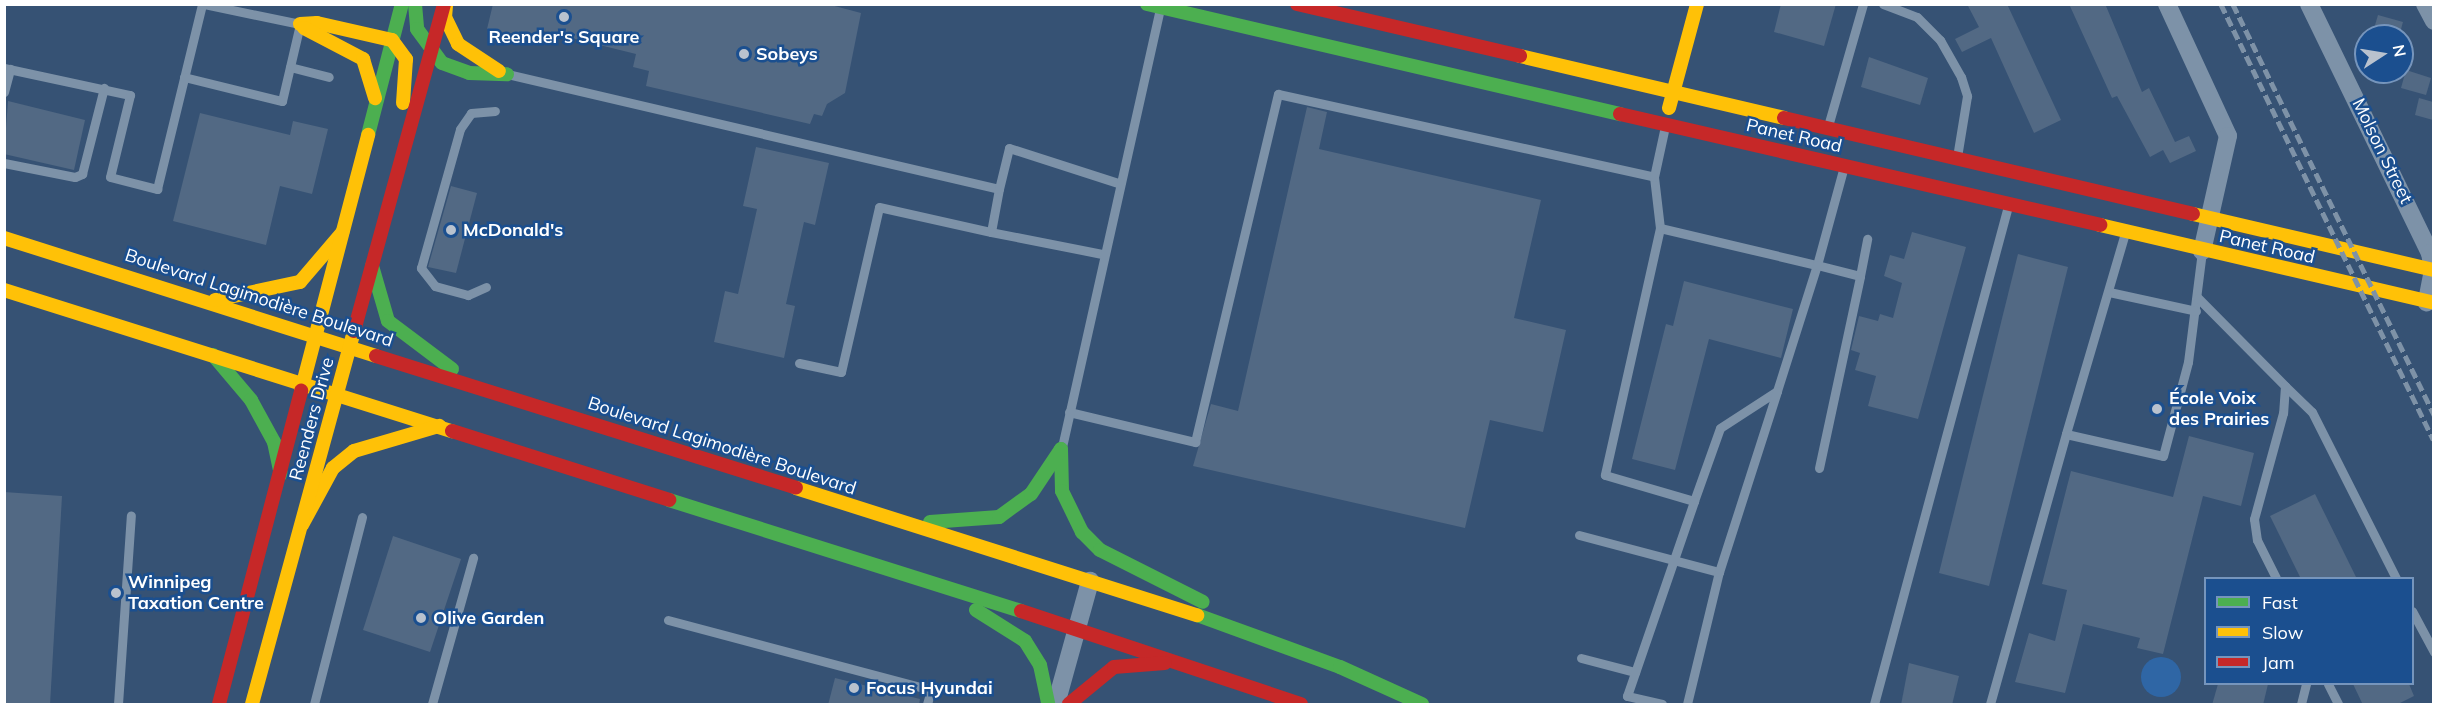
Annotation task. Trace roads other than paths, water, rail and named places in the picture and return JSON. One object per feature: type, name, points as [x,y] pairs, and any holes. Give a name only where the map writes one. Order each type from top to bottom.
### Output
[{"type":"street","name":"Reenders Drive","points":[[219,705],[402,4]]},
{"type":"street","points":[[415,4],[417,29],[442,63],[469,73],[507,74]]},
{"type":"street","name":"Reenders Drive","points":[[252,705],[351,346],[382,220],[445,4]]},
{"type":"street","points":[[445,4],[445,17],[458,44],[477,61],[507,74]]},
{"type":"street","name":"Panet Road","points":[[1298,4],[2209,215],[2433,270]]},
{"type":"street","points":[[1665,124],[1697,4]]},
{"type":"street","points":[[2167,4],[2227,127],[2228,144],[2202,251]]},
{"type":"street","name":"Molson Street","points":[[2309,4],[2419,226],[2433,270],[2430,302]]},
{"type":"street","points":[[2425,4],[2433,21]]},
{"type":"street","name":"Panet Road","points":[[1153,6],[2202,251],[2430,302]]},
{"type":"street","points":[[300,24],[317,23],[392,40],[402,50],[408,73],[382,181],[382,220]]},
{"type":"street","points":[[300,24],[318,39],[346,47],[363,59],[372,77],[375,104]]},
{"type":"street","points":[[210,301],[300,282],[342,233]]},
{"type":"street","name":"Boulevard Lagimodière Boulevard","points":[[4,238],[210,301],[1245,632],[1422,705]]},
{"type":"street","points":[[372,266],[388,321],[409,341],[480,388]]},
{"type":"street","points":[[4,290],[1196,666],[1301,705]]},
{"type":"street","points":[[213,355],[251,400],[274,442],[281,474]]},
{"type":"street","points":[[302,525],[333,468],[354,451],[440,426]]},
{"type":"street","points":[[891,519],[963,523],[999,517],[1031,494],[1061,449]]},
{"type":"street","points":[[1061,449],[1062,491],[1082,532],[1100,550],[1198,599],[1245,632]]},
{"type":"street","points":[[905,574],[1014,630],[1040,665],[1048,705]]},
{"type":"street","points":[[1056,705],[1090,581]]},
{"type":"street","points":[[1069,705],[1114,668],[1149,662],[1196,666]]},
{"type":"lane","points":[[4,92],[7,69],[130,95],[110,177],[157,189],[184,77],[202,4],[252,9],[300,24],[282,101],[184,77]]},
{"type":"lane","points":[[1828,127],[1863,4]]},
{"type":"lane","points":[[1883,4],[1917,17],[1940,40],[1961,77],[1967,96],[1957,157]]},
{"type":"lane","points":[[1061,449],[1119,183],[1153,6]]},
{"type":"lane","points":[[290,67],[329,77]]},
{"type":"lane","points":[[507,74],[999,189]]},
{"type":"lane","points":[[4,163],[75,177],[82,174],[104,88]]},
{"type":"lane","points":[[1069,412],[1195,442],[1278,94],[1654,177]]},
{"type":"lane","points":[[486,287],[468,295],[435,286],[421,268],[463,121],[479,110],[495,111]]},
{"type":"lane","points":[[1665,124],[1654,177],[1660,228],[1605,475],[1694,501]]},
{"type":"lane","points":[[991,232],[1009,148],[1119,183]]},
{"type":"lane","points":[[1687,705],[1719,572],[1817,265],[1844,166]]},
{"type":"lane","points":[[1874,705],[2008,206]]},
{"type":"lane","points":[[799,363],[841,372],[879,207],[1102,254]]},
{"type":"lane","points":[[1660,228],[1860,276]]},
{"type":"lane","points":[[1990,705],[2125,233]]},
{"type":"lane","points":[[1819,468],[1867,239]]},
{"type":"lane","points":[[2066,434],[2163,456],[2196,311],[2198,298],[2195,282],[2202,251]]},
{"type":"lane","points":[[2109,292],[2196,311]]},
{"type":"lane","points":[[2198,298],[2312,412],[2395,577]]},
{"type":"lane","points":[[2275,577],[2257,540],[2254,519],[2283,413],[2285,386]]},
{"type":"lane","points":[[1662,705],[1627,696],[1720,428],[1777,391]]},
{"type":"lane","points":[[118,705],[131,515]]},
{"type":"lane","points":[[314,705],[362,517]]},
{"type":"lane","points":[[1579,535],[1719,572]]},
{"type":"lane","points":[[432,705],[473,558]]},
{"type":"lane","points":[[2414,615],[2433,652]]},
{"type":"lane","points":[[668,620],[931,690],[927,705]]},
{"type":"lane","points":[[1581,658],[1635,672]]},
{"type":"lane","points":[[2301,705],[2306,685]]},
{"type":"lane","points":[[2328,685],[2338,705]]},
{"type":"railway","points":[[2221,4],[2434,440]]},
{"type":"railway","points":[[2233,4],[2434,415]]},
{"type":"place","name":"Reender's Square","points":[[564,17]]},
{"type":"place","name":"Sobeys","points":[[744,54]]},
{"type":"place","name":"McDonald's","points":[[451,230]]},
{"type":"place","name":"École Voix des Prairies","points":[[2157,409]]},
{"type":"place","name":"Winnipeg Taxation Centre","points":[[116,593]]},
{"type":"place","name":"Olive Garden","points":[[421,618]]},
{"type":"place","name":"Focus Hyundai","points":[[854,688]]}]
